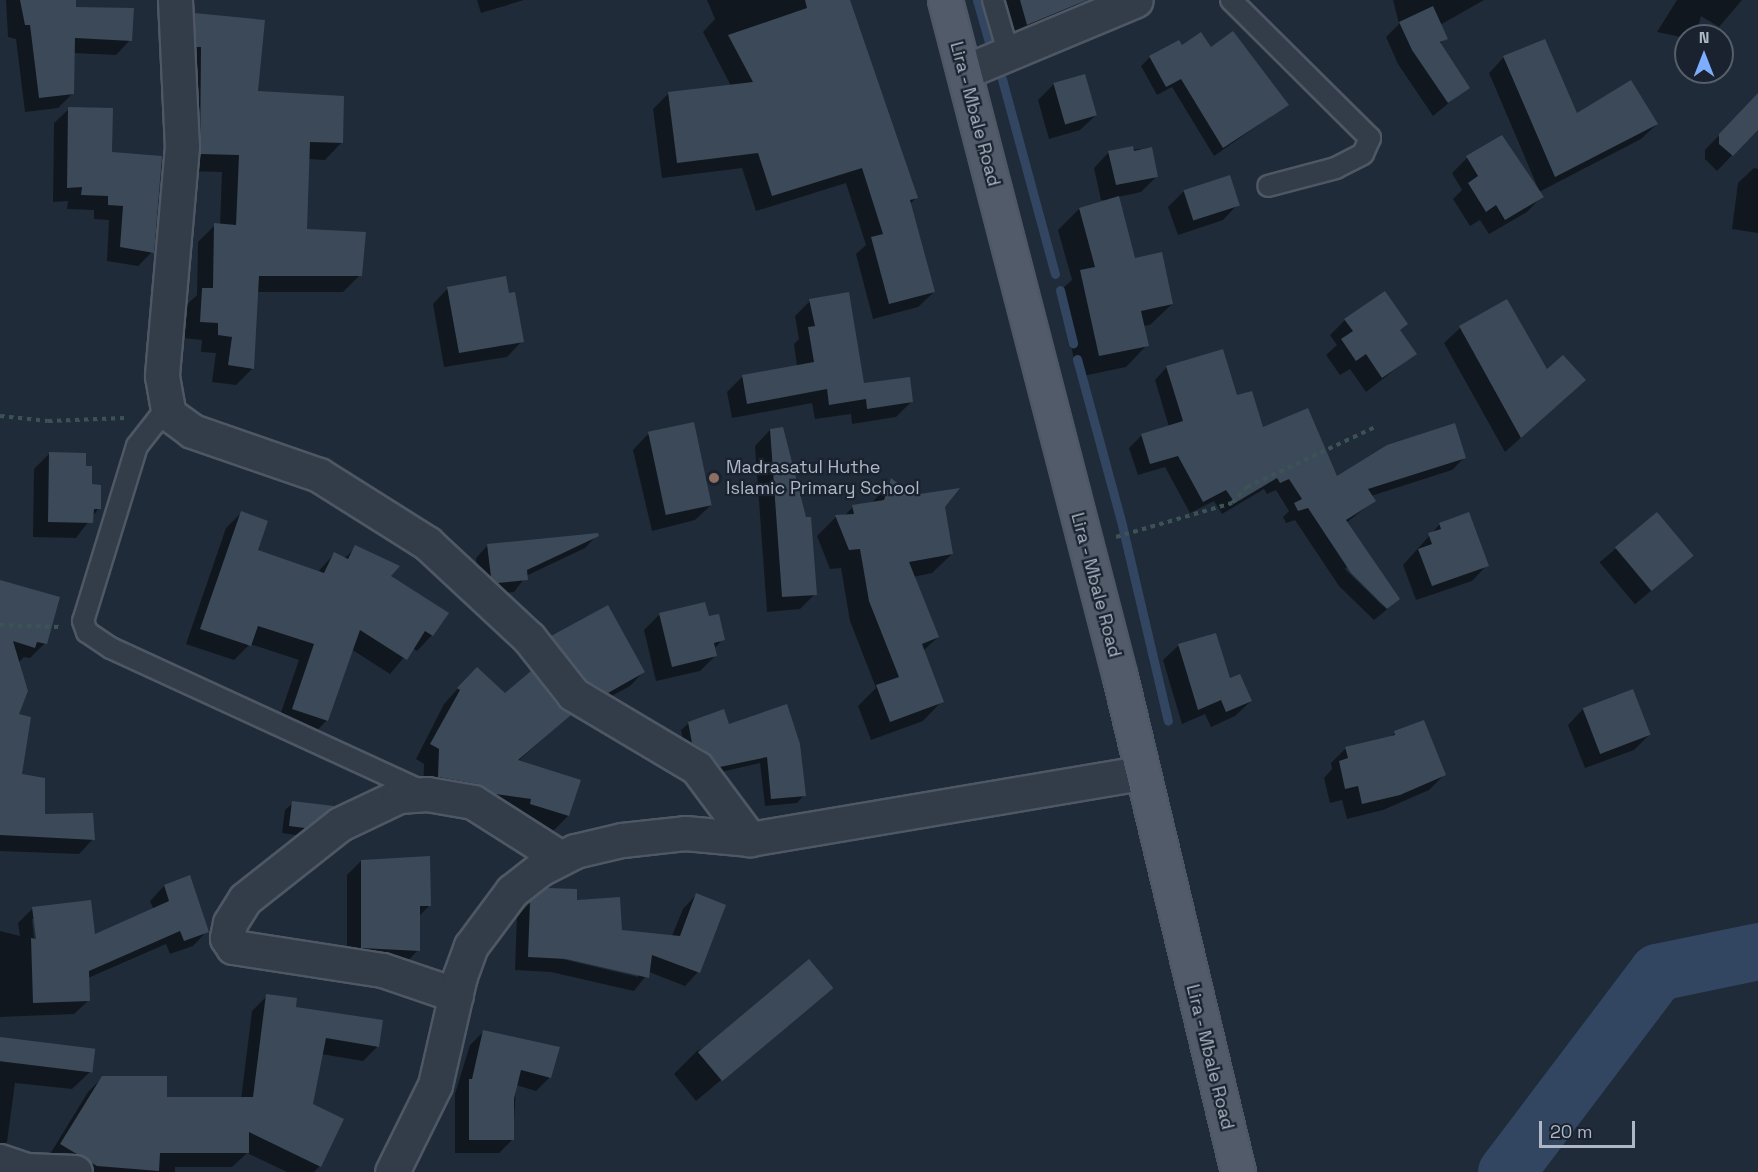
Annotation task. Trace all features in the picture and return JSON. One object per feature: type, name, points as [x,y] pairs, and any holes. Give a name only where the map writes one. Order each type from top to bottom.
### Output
[{"type":"main road","name":"Lira - Mbale Road","points":[[945,0],[1086,544],[1238,1172]]},
{"type":"street","points":[[175,0],[182,146],[162,376],[166,409],[192,431],[278,459],[343,487],[427,543],[529,638],[573,694],[697,768],[750,839]]},
{"type":"street","points":[[964,72],[1136,0]]},
{"type":"street","points":[[392,1172],[435,1085],[456,995],[471,946],[488,920],[512,891],[561,858],[575,851],[622,840],[674,834],[750,839],[1142,773]]},
{"type":"street","points":[[456,995],[382,970],[251,952],[233,947],[227,938],[230,923],[245,899],[340,824],[399,796],[427,794],[473,802],[561,858]]},
{"type":"street","points":[[0,1161],[26,1170],[75,1172]]},
{"type":"lane","points":[[993,0],[1009,55]]},
{"type":"lane","points":[[1231,0],[1370,138],[1363,154],[1336,168],[1268,186]]},
{"type":"lane","points":[[166,409],[137,446],[85,626],[87,632],[111,648],[385,771],[427,794]]},
{"type":"path","points":[[0,416],[104,421],[166,409]]},
{"type":"path","points":[[1086,544],[1232,503],[1247,487],[1375,427]]},
{"type":"path","points":[[0,625],[85,626]]},
{"type":"building","points":[[20,0],[76,0],[76,7],[134,8],[132,41],[75,38],[74,94],[39,98],[30,25],[25,25]]},
{"type":"building","points":[[805,0],[850,0],[918,198],[910,200],[935,292],[889,304],[871,237],[883,234],[862,168],[772,196],[758,153],[677,163],[668,92],[753,82],[728,35],[807,8]]},
{"type":"building","points":[[1020,0],[1087,0],[1027,25]]},
{"type":"building","points":[[1433,6],[1448,39],[1440,42],[1470,88],[1448,103],[1412,50],[1399,22]]},
{"type":"building","points":[[194,13],[265,20],[258,91],[344,96],[343,143],[310,142],[307,229],[366,232],[362,276],[259,276],[254,369],[228,365],[232,337],[218,335],[218,323],[200,322],[202,288],[213,288],[214,223],[236,225],[239,155],[200,154],[201,47],[196,47]]},
{"type":"building","points":[[1233,31],[1289,105],[1223,148],[1181,79],[1166,87],[1149,56],[1179,40],[1182,45],[1201,32],[1211,47]]},
{"type":"building","points":[[1545,39],[1577,113],[1631,80],[1658,124],[1555,177],[1503,56]]},
{"type":"building","points":[[1085,74],[1097,115],[1065,124],[1053,83]]},
{"type":"building","points":[[1758,93],[1758,130],[1733,156],[1719,144],[1719,134]]},
{"type":"building","points":[[68,107],[113,108],[112,152],[162,156],[154,253],[120,247],[123,206],[108,205],[108,196],[81,195],[82,187],[67,188]]},
{"type":"building","points":[[1502,135],[1544,197],[1505,220],[1496,205],[1486,212],[1468,183],[1478,176],[1466,156]]},
{"type":"building","points":[[1133,146],[1134,151],[1152,147],[1158,177],[1116,185],[1108,151]]},
{"type":"building","points":[[1230,175],[1240,205],[1193,221],[1183,190]]},
{"type":"building","points":[[1119,196],[1135,258],[1162,252],[1173,304],[1141,311],[1149,346],[1099,356],[1080,270],[1095,267],[1079,208]]},
{"type":"building","points":[[506,276],[509,293],[515,292],[524,342],[459,353],[447,287]]},
{"type":"building","points":[[1385,291],[1408,324],[1400,330],[1417,354],[1382,378],[1366,354],[1356,361],[1341,339],[1353,331],[1344,319]]},
{"type":"building","points":[[849,292],[864,383],[910,377],[913,402],[867,409],[866,399],[829,405],[827,389],[747,404],[742,375],[814,362],[808,327],[815,326],[809,299]]},
{"type":"building","points":[[1507,299],[1547,369],[1563,355],[1586,380],[1521,438],[1459,326]]},
{"type":"building","points":[[1223,349],[1237,395],[1252,391],[1263,427],[1308,408],[1337,476],[1387,445],[1455,423],[1466,458],[1368,489],[1376,501],[1346,520],[1400,599],[1387,609],[1351,573],[1308,508],[1298,511],[1294,503],[1302,499],[1289,479],[1280,483],[1277,478],[1235,503],[1226,490],[1203,502],[1178,456],[1150,464],[1141,434],[1183,421],[1166,366]]},
{"type":"building","points":[[694,422],[712,505],[666,515],[648,432]]},
{"type":"building","points":[[783,427],[806,517],[811,517],[817,595],[782,597],[770,429]]},
{"type":"building","points":[[49,452],[86,453],[86,466],[92,466],[92,484],[101,485],[101,509],[94,509],[93,523],[48,522]]},
{"type":"building","points":[[891,478],[913,495],[960,488],[945,507],[953,554],[909,562],[939,637],[922,644],[944,702],[890,722],[876,685],[899,677],[869,601],[860,549],[849,550],[835,515],[854,514],[852,505],[884,500]]},
{"type":"building","points":[[241,511],[268,521],[258,550],[324,573],[334,552],[348,559],[355,545],[400,566],[391,576],[449,613],[433,636],[425,631],[407,660],[360,630],[328,721],[292,709],[314,644],[258,626],[251,646],[200,629]]},
{"type":"building","points":[[1469,512],[1489,566],[1432,586],[1418,549],[1432,544],[1428,533],[1441,529],[1439,523]]},
{"type":"building","points":[[1657,512],[1694,556],[1652,591],[1615,547]]},
{"type":"building","points":[[598,533],[599,536],[527,570],[528,580],[498,583],[491,577],[487,544]]},
{"type":"building","points":[[0,580],[60,597],[47,644],[37,642],[35,648],[13,641],[28,691],[19,714],[31,717],[22,774],[45,778],[45,814],[93,813],[95,840],[0,835]]},
{"type":"building","points":[[705,602],[709,616],[719,614],[725,640],[714,643],[717,656],[672,667],[659,613]]},
{"type":"building","points":[[608,605],[645,672],[608,693],[586,680],[551,636]]},
{"type":"building","points":[[1216,633],[1230,678],[1240,674],[1252,701],[1226,712],[1221,700],[1198,710],[1178,644]]},
{"type":"building","points":[[477,667],[505,693],[531,671],[558,706],[571,715],[518,760],[581,780],[569,816],[530,804],[531,799],[495,794],[477,784],[438,777],[439,749],[430,744],[460,690],[457,688]]},
{"type":"building","points":[[1633,689],[1651,735],[1600,754],[1583,708]]},
{"type":"building","points":[[787,704],[800,744],[806,796],[771,799],[767,757],[720,767],[707,752],[692,743],[688,722],[724,709],[729,724]]},
{"type":"building","points":[[1424,720],[1446,775],[1400,795],[1362,804],[1358,786],[1345,789],[1339,761],[1348,758],[1345,747],[1395,735],[1394,731]]},
{"type":"building","points":[[292,801],[334,806],[305,828],[289,826]]},
{"type":"building","points":[[430,856],[431,906],[420,906],[420,951],[361,948],[361,860]]},
{"type":"building","points":[[190,875],[209,932],[184,941],[180,931],[89,971],[90,1001],[33,1003],[31,938],[36,939],[32,907],[91,900],[95,934],[169,901],[164,885]]},
{"type":"building","points":[[547,888],[577,889],[577,900],[620,897],[622,930],[680,936],[696,893],[726,905],[700,973],[652,955],[649,978],[566,959],[528,957],[530,901]]},
{"type":"building","points":[[809,959],[833,988],[722,1081],[698,1052]]},
{"type":"building","points":[[266,994],[297,998],[296,1007],[383,1020],[379,1047],[326,1038],[313,1104],[344,1119],[321,1167],[249,1132],[249,1153],[160,1153],[159,1171],[97,1166],[60,1144],[102,1076],[167,1076],[167,1097],[253,1097]]},
{"type":"building","points":[[483,1030],[560,1047],[551,1078],[521,1070],[514,1099],[514,1140],[469,1140],[469,1079],[472,1079]]},
{"type":"building","points":[[0,1037],[95,1049],[92,1073],[0,1061]]},
{"type":"waterway","points":[[977,0],[991,49]]},
{"type":"waterway","points":[[1002,79],[1055,274]]},
{"type":"waterway","points":[[1060,290],[1073,343]]},
{"type":"waterway","points":[[1077,359],[1122,525],[1168,721]]},
{"type":"waterway","points":[[1506,1172],[1657,972],[1758,951]]},
{"type":"place","name":"Madrasatul Huthe Islamic Primary School","points":[[714,478]]}]
